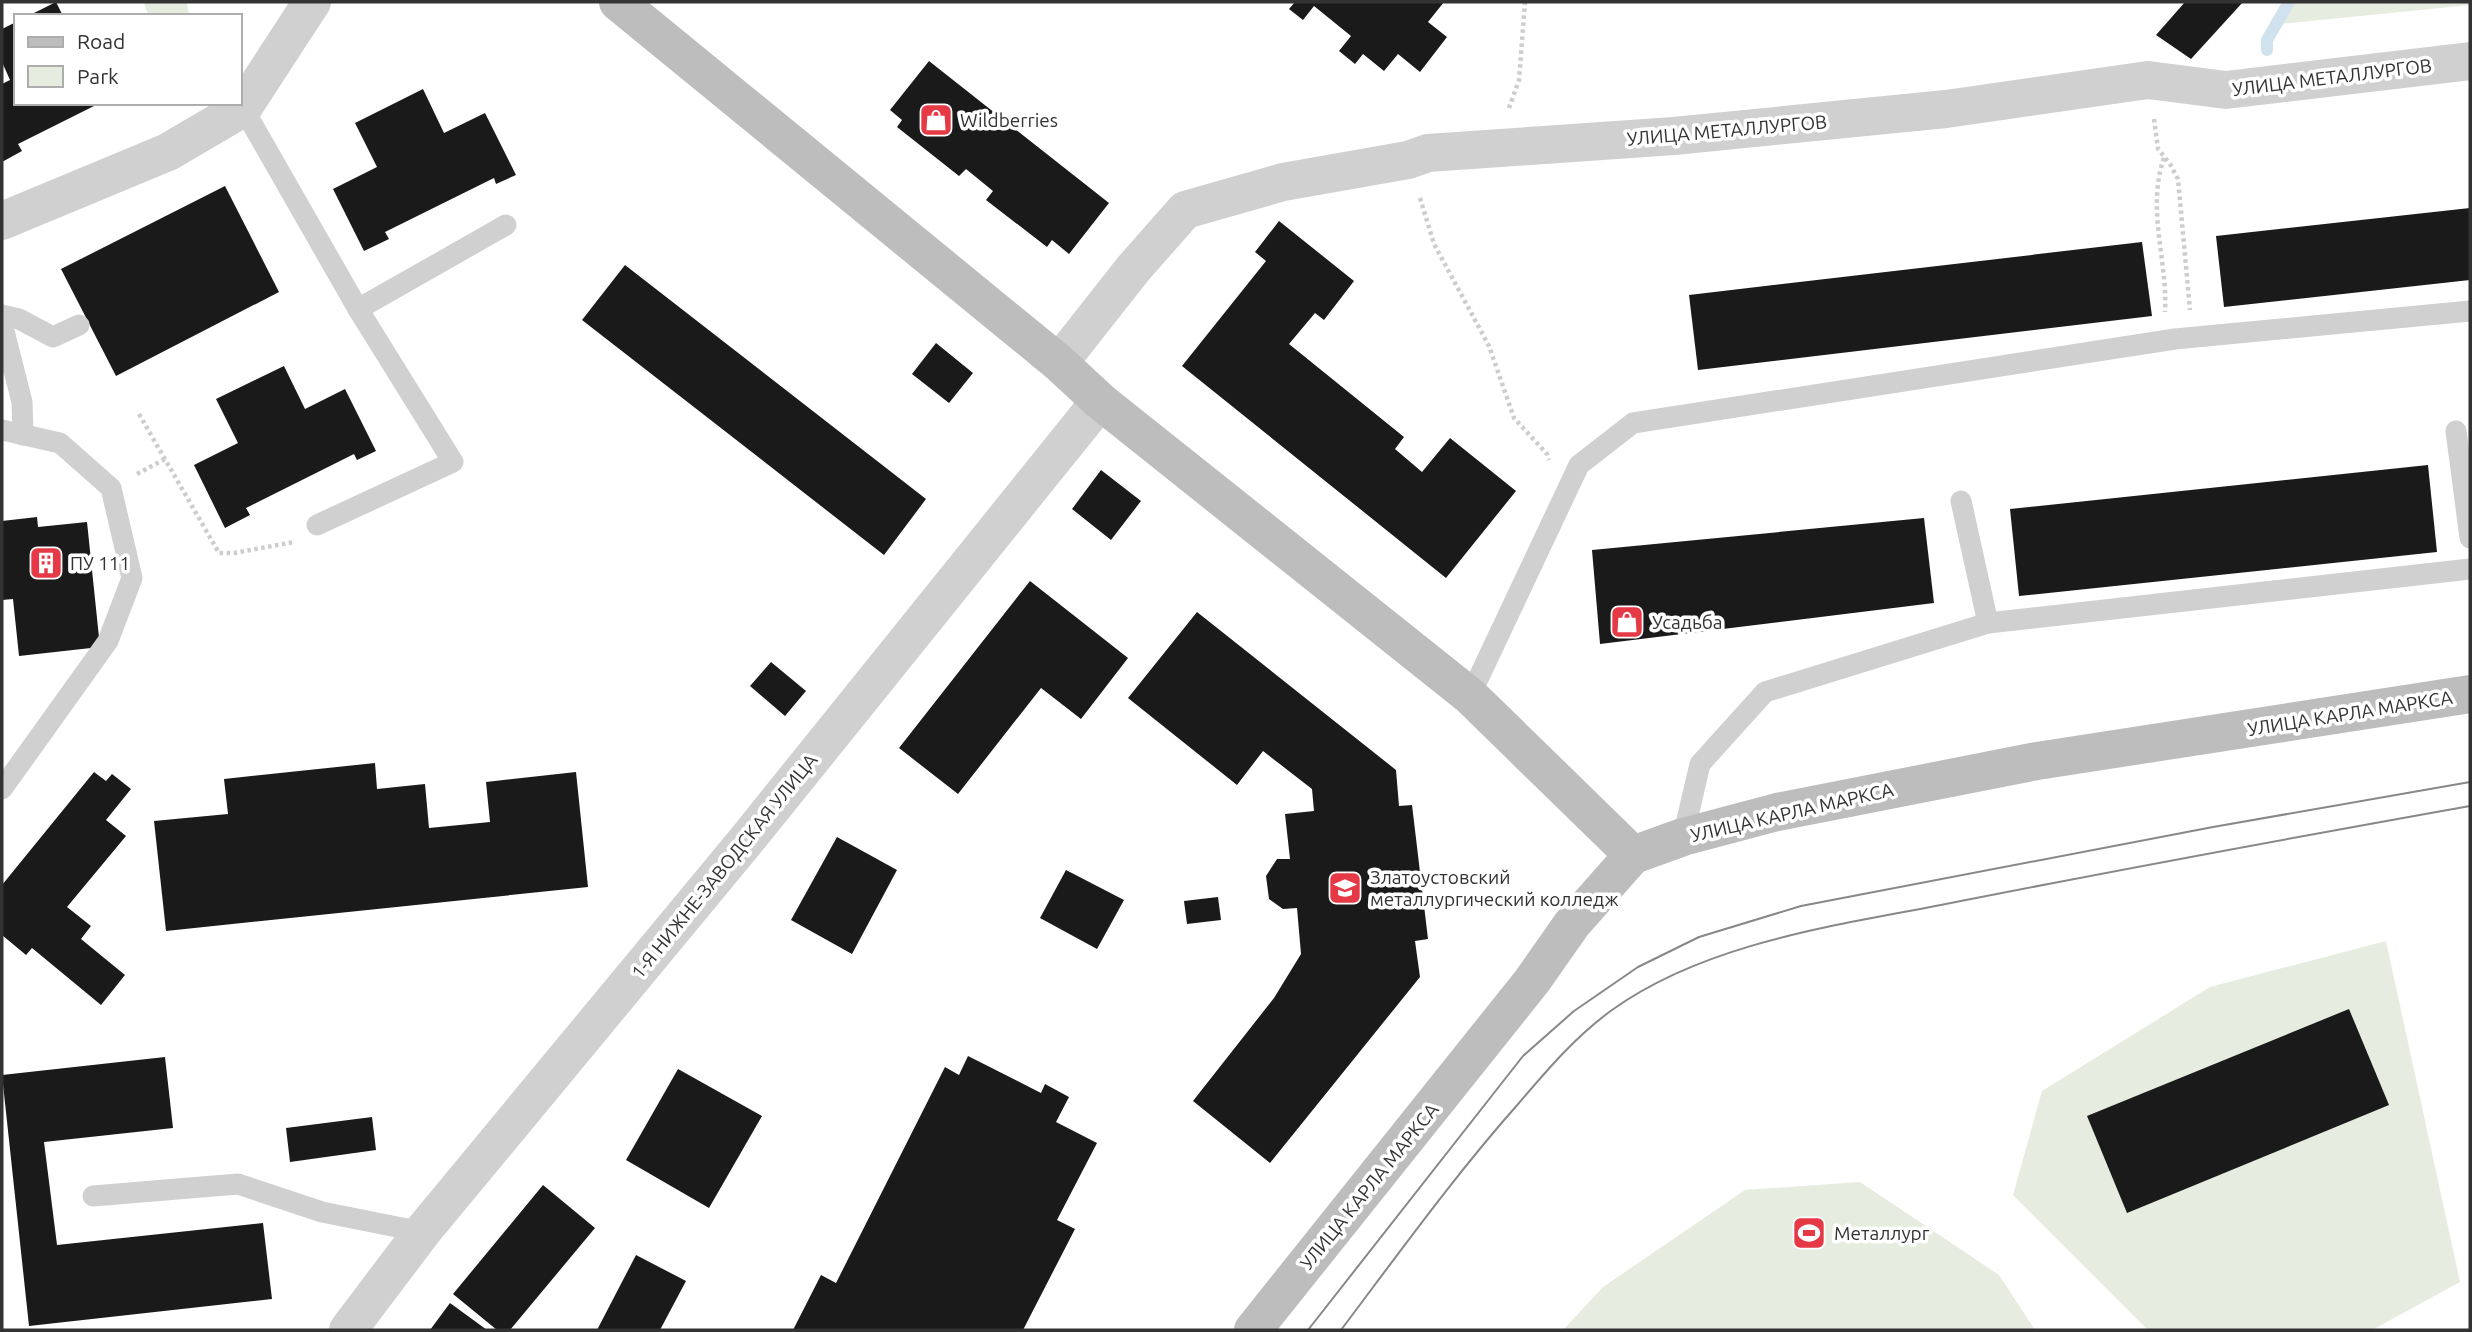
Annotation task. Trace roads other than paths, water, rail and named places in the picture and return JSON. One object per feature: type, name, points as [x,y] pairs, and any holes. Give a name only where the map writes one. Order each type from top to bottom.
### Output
[{"type":"main road","points":[[618,2],[1059,363],[1100,401],[1470,696],[1633,855]]},
{"type":"main road","name":"УЛИЦА КАРЛА МАРКСА","points":[[1253,1330],[1532,981],[1572,924],[1633,855],[1683,837],[1777,812],[2036,761],[2470,694]]},
{"type":"street","points":[[2,221],[168,152],[243,108],[312,2]]},
{"type":"street","name":"УЛИЦА МЕТАЛЛУРГОВ","points":[[1059,363],[1133,269],[1185,210],[1283,182],[1408,160],[1428,153],[1674,136],[1945,109],[2148,80],[2226,90],[2470,61]]},
{"type":"street","name":"1-Я НИЖНЕ-ЗАВОДСКАЯ УЛИЦА","points":[[348,1330],[422,1232],[749,837],[1100,401]]},
{"type":"lane","points":[[243,108],[358,309],[453,461],[317,524]]},
{"type":"lane","points":[[358,309],[506,225]]},
{"type":"lane","points":[[1470,696],[1578,465],[1633,423],[2162,341],[2470,311]]},
{"type":"lane","points":[[2,314],[19,319],[53,337],[79,325]]},
{"type":"lane","points":[[2,323],[22,402],[23,435]]},
{"type":"lane","points":[[2,430],[60,443],[111,488],[132,578],[108,641],[2,789]]},
{"type":"lane","points":[[2456,431],[2470,538]]},
{"type":"lane","points":[[1962,501],[1988,624]]},
{"type":"lane","points":[[1683,837],[1700,764],[1765,692],[1988,624],[2470,569]]},
{"type":"lane","points":[[93,1196],[238,1184],[322,1212],[422,1232]]},
{"type":"waterway","points":[[2267,50],[2267,40],[2289,2]]},
{"type":"tram line","points":[[1308,1330],[1523,1056],[1574,1011],[1638,967],[1699,937],[1801,906],[2213,827],[2470,782]]},
{"type":"tram line","points":[[1341,1330],[1472,1158],[1563,1054],[1612,1010],[1651,986],[1693,966],[1782,937],[1829,927],[2470,806]]},
{"type":"place","name":"Wildberries","points":[[936,120]]},
{"type":"place","name":"ПУ 111","points":[[46,563]]},
{"type":"place","name":"Усадьба","points":[[1627,622]]},
{"type":"place","name":"Златоустовский металлургический колледж","points":[[1345,888]]},
{"type":"place","name":"Металлург","points":[[1809,1233]]}]
